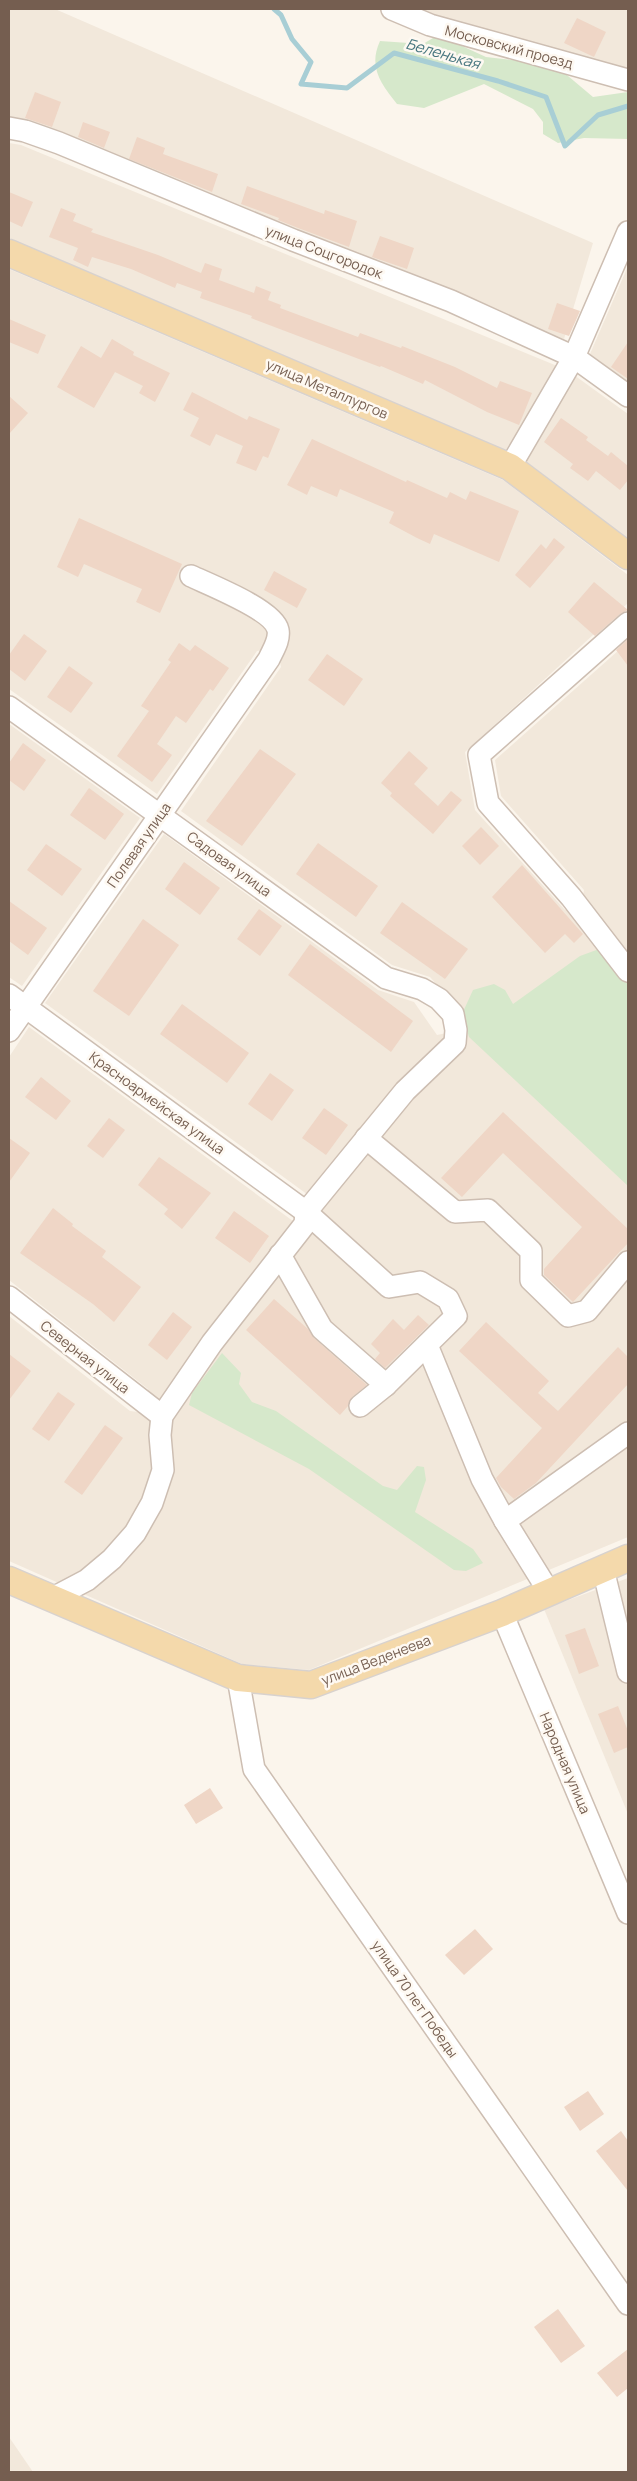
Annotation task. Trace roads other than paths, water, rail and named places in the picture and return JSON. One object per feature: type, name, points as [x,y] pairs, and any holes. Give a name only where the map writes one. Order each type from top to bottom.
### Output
[{"type":"main road","name":"улица Металлургов","points":[[9,253],[510,468],[628,556]]},
{"type":"main road","name":"улица Веденеева","points":[[9,1580],[238,1678],[311,1685],[502,1612],[628,1558]]},
{"type":"street","name":"Московский проезд","points":[[392,9],[430,25],[628,80]]},
{"type":"street","name":"улица Соцгородок","points":[[9,128],[25,131],[59,143],[293,240],[451,301],[574,357],[628,396]]},
{"type":"street","points":[[510,468],[574,357],[627,233]]},
{"type":"street","name":"Полевая улица","points":[[9,1031],[17,1001],[160,814],[269,659],[278,642],[278,629],[269,617],[234,596],[192,576]]},
{"type":"street","points":[[628,622],[479,755],[488,803],[571,897],[628,971]]},
{"type":"street","name":"Садовая улица","points":[[9,707],[386,978],[422,989],[439,999],[452,1014],[456,1030],[454,1042],[412,1083],[366,1138]]},
{"type":"street","name":"Красноармейская улица","points":[[17,1001],[306,1212],[389,1287],[420,1282],[448,1299],[456,1316],[427,1345]]},
{"type":"street","points":[[51,1599],[87,1580],[112,1559],[134,1534],[152,1503],[163,1470],[160,1435],[162,1416],[212,1343],[305,1224],[306,1212],[366,1138],[455,1212],[488,1210],[531,1251],[531,1280],[568,1316],[587,1311],[628,1262]]},
{"type":"street","points":[[280,1256],[322,1329],[386,1385]]},
{"type":"street","name":"Северная улица","points":[[9,1297],[162,1416]]},
{"type":"street","points":[[360,1406],[386,1385],[427,1345],[482,1478],[505,1521],[549,1592]]},
{"type":"street","points":[[505,1521],[628,1433]]},
{"type":"street","points":[[603,1569],[628,1672]]},
{"type":"street","name":"Народная улица","points":[[502,1612],[628,1913]]},
{"type":"street","name":"улица 70 лет Победы","points":[[238,1678],[254,1769],[628,2304]]},
{"type":"waterway","name":"Беленькая","points":[[274,9],[281,15],[292,39],[311,62],[301,84],[347,88],[394,53],[498,81],[546,97],[565,146],[598,115],[628,106]]}]
